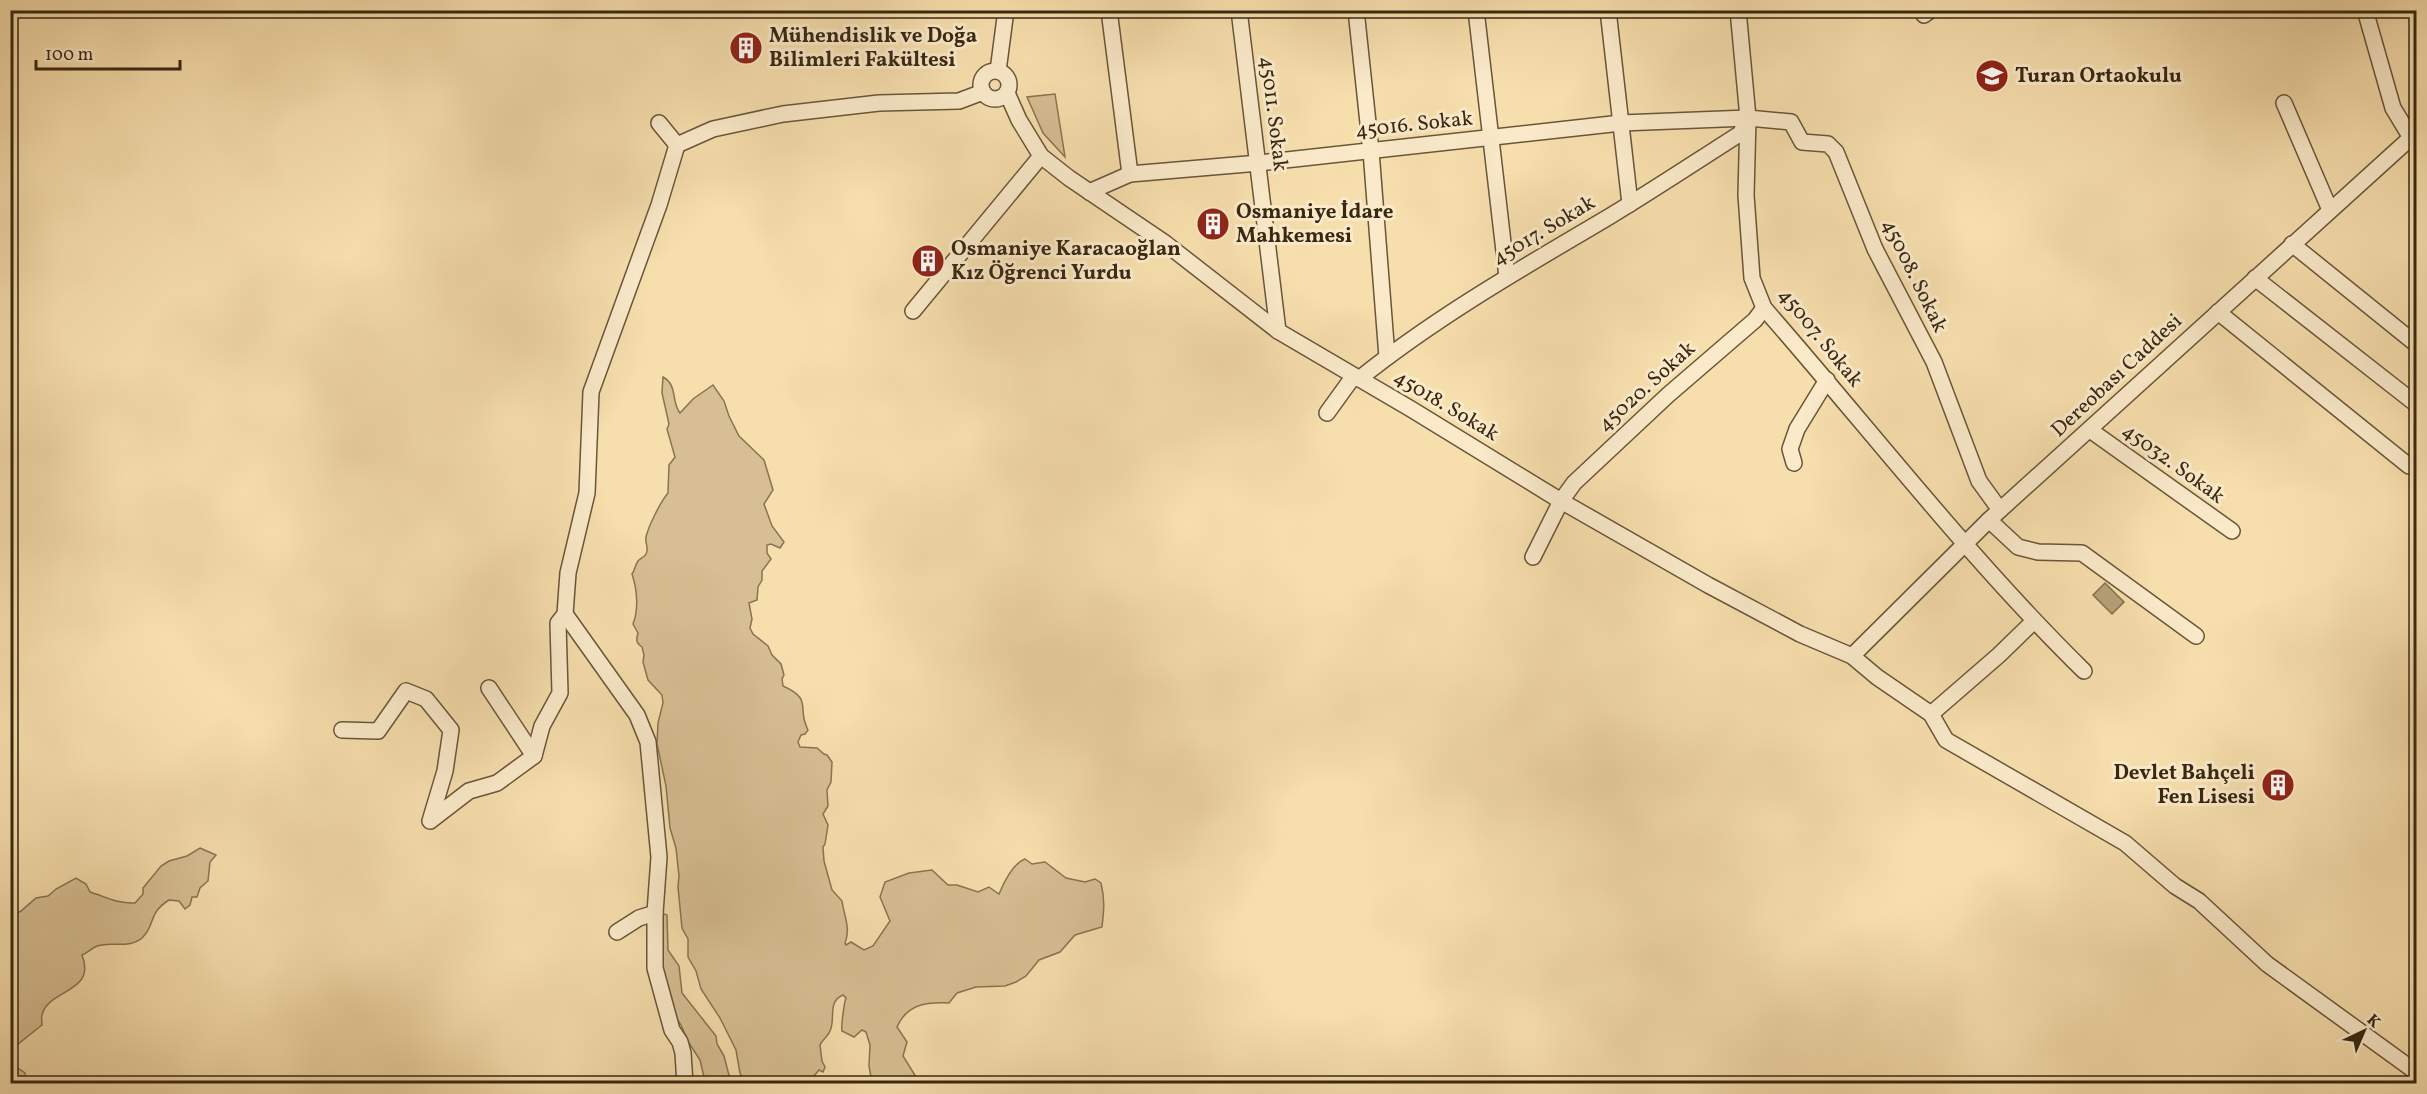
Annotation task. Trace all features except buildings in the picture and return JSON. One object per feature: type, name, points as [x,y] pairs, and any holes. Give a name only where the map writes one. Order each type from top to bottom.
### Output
[{"type":"street","points":[[998,71],[1006,10]]},
{"type":"street","points":[[1109,10],[1130,174]]},
{"type":"street","name":"45011. Sokak","points":[[1239,10],[1278,331]]},
{"type":"street","points":[[1356,10],[1371,151],[1387,357]]},
{"type":"street","points":[[1476,10],[1508,277]]},
{"type":"street","points":[[1608,10],[1630,204]]},
{"type":"street","name":"45007. Sokak","points":[[1738,10],[1748,118],[1746,186],[1752,278],[1764,308],[2033,621],[2084,671]]},
{"type":"street","points":[[2365,10],[2392,108],[2397,118],[2415,139]]},
{"type":"street","points":[[998,71],[1008,80],[1007,93],[994,100],[983,92],[981,84],[985,75],[998,71]]},
{"type":"street","points":[[342,730],[378,731],[406,691],[426,699],[451,730],[445,771],[430,821],[469,791],[497,783],[534,756],[542,726],[560,693],[558,623],[565,614],[568,573],[587,493],[591,392],[659,205],[677,145],[713,129],[783,114],[879,103],[959,101],[983,92]]},
{"type":"street","name":"45018. Sokak","points":[[1007,93],[1018,120],[1041,156],[1089,192],[1165,243],[1278,331],[1562,501],[1738,602],[1800,634],[1852,656],[1877,677],[1931,714]]},
{"type":"street","points":[[2284,103],[2330,210]]},
{"type":"street","name":"45016. Sokak","points":[[1089,192],[1130,174],[1259,163],[1621,123],[1748,118]]},
{"type":"street","name":"45017. Sokak","points":[[1327,413],[1356,378],[1508,277],[1742,133],[1748,118]]},
{"type":"street","name":"45008. Sokak","points":[[1748,118],[1791,122],[1802,142],[1828,144],[1836,152],[1875,249],[1934,362],[1994,515]]},
{"type":"street","points":[[659,123],[677,145]]},
{"type":"street","name":"Dereobası Caddesi","points":[[1852,656],[1994,515],[2330,210],[2415,139]]},
{"type":"street","points":[[913,311],[1041,156]]},
{"type":"street","points":[[2292,244],[2416,344]]},
{"type":"street","points":[[2254,278],[2416,404]]},
{"type":"street","name":"45020. Sokak","points":[[1533,557],[1574,483],[1668,394],[1755,320],[1764,308]]},
{"type":"street","points":[[2218,312],[2409,466]]},
{"type":"street","points":[[1794,463],[1790,449],[1797,429],[1827,380]]},
{"type":"street","name":"45032. Sokak","points":[[2090,430],[2232,531]]},
{"type":"street","points":[[1994,515],[2018,547],[2038,552],[2082,554],[2196,636]]},
{"type":"street","points":[[565,614],[638,715],[648,742],[659,857],[655,913],[655,968],[669,1020],[683,1053],[685,1083]]},
{"type":"street","points":[[2033,621],[1991,662],[1931,714],[1946,740],[2125,843],[2175,886],[2199,901],[2267,964],[2416,1072]]},
{"type":"street","points":[[489,688],[534,756]]},
{"type":"street","points":[[617,932],[639,918],[655,913]]},
{"type":"shaded area","points":[[1055,94],[1065,157],[1043,133],[1027,97]]},
{"type":"shaded area","points":[[663,377],[671,384],[680,413],[693,399],[713,385],[724,401],[739,436],[764,460],[773,490],[764,504],[772,526],[784,542],[780,548],[771,544],[767,545],[767,553],[771,559],[762,571],[757,600],[749,603],[752,619],[750,628],[753,634],[768,646],[772,655],[781,664],[784,675],[783,686],[801,700],[808,730],[801,735],[798,742],[800,747],[817,748],[832,762],[831,782],[827,790],[828,806],[823,814],[828,825],[823,847],[824,861],[832,890],[842,901],[847,927],[846,945],[851,942],[864,950],[873,946],[890,921],[880,897],[885,882],[909,873],[932,870],[948,885],[957,885],[978,892],[989,887],[999,894],[1013,869],[1025,859],[1032,864],[1045,862],[1066,878],[1085,882],[1095,879],[1101,883],[1104,905],[1102,927],[1075,935],[1060,952],[1039,960],[1026,976],[1016,982],[1005,986],[976,987],[957,993],[949,1003],[925,1004],[906,1013],[897,1027],[907,1042],[903,1056],[916,1077],[911,1083],[872,1083],[869,1066],[870,1045],[866,1032],[862,1030],[854,1037],[842,1031],[846,998],[843,995],[835,1002],[831,1028],[820,1045],[825,1067],[823,1072],[819,1070],[808,1083],[745,1083],[740,1073],[736,1050],[720,1018],[701,989],[696,971],[688,957],[688,939],[682,928],[676,848],[670,828],[666,786],[657,744],[658,723],[663,703],[662,695],[648,680],[642,647],[638,643],[638,633],[633,624],[637,599],[632,574],[638,561],[645,556],[647,533],[658,508],[668,493],[669,465],[675,457],[667,429],[669,424],[662,393]]},
{"type":"shaded area","points":[[2105,583],[2124,602],[2112,614],[2093,595]]},
{"type":"shaded area","points":[[200,848],[216,855],[210,862],[208,881],[200,888],[197,897],[192,897],[190,905],[185,909],[179,901],[169,900],[157,910],[149,929],[137,942],[100,945],[82,955],[85,967],[83,977],[78,984],[46,1007],[42,1016],[42,1025],[18,1044],[11,1046],[11,916],[36,898],[48,896],[76,878],[86,884],[90,892],[118,901],[135,903],[143,894],[143,888],[161,866],[187,856]]},
{"type":"shaded area","points":[[667,915],[668,950],[679,966],[682,993],[716,1036],[731,1083],[710,1083],[704,1077],[700,1060],[669,1007],[661,955],[662,916]]},
{"type":"shaded area","points":[[10,1063],[25,1073],[27,1083],[11,1083]]},
{"type":"place","name":"Mühendislik ve Doğa Bilimleri Fakültesi","points":[[746,48]]},
{"type":"place","name":"Turan Ortaokulu","points":[[1992,76]]},
{"type":"place","name":"Osmaniye İdare Mahkemesi","points":[[1213,224]]},
{"type":"place","name":"Osmaniye Karacaoğlan Kız Öğrenci Yurdu","points":[[928,261]]},
{"type":"place","name":"Devlet Bahçeli Fen Lisesi","points":[[2278,785]]}]
